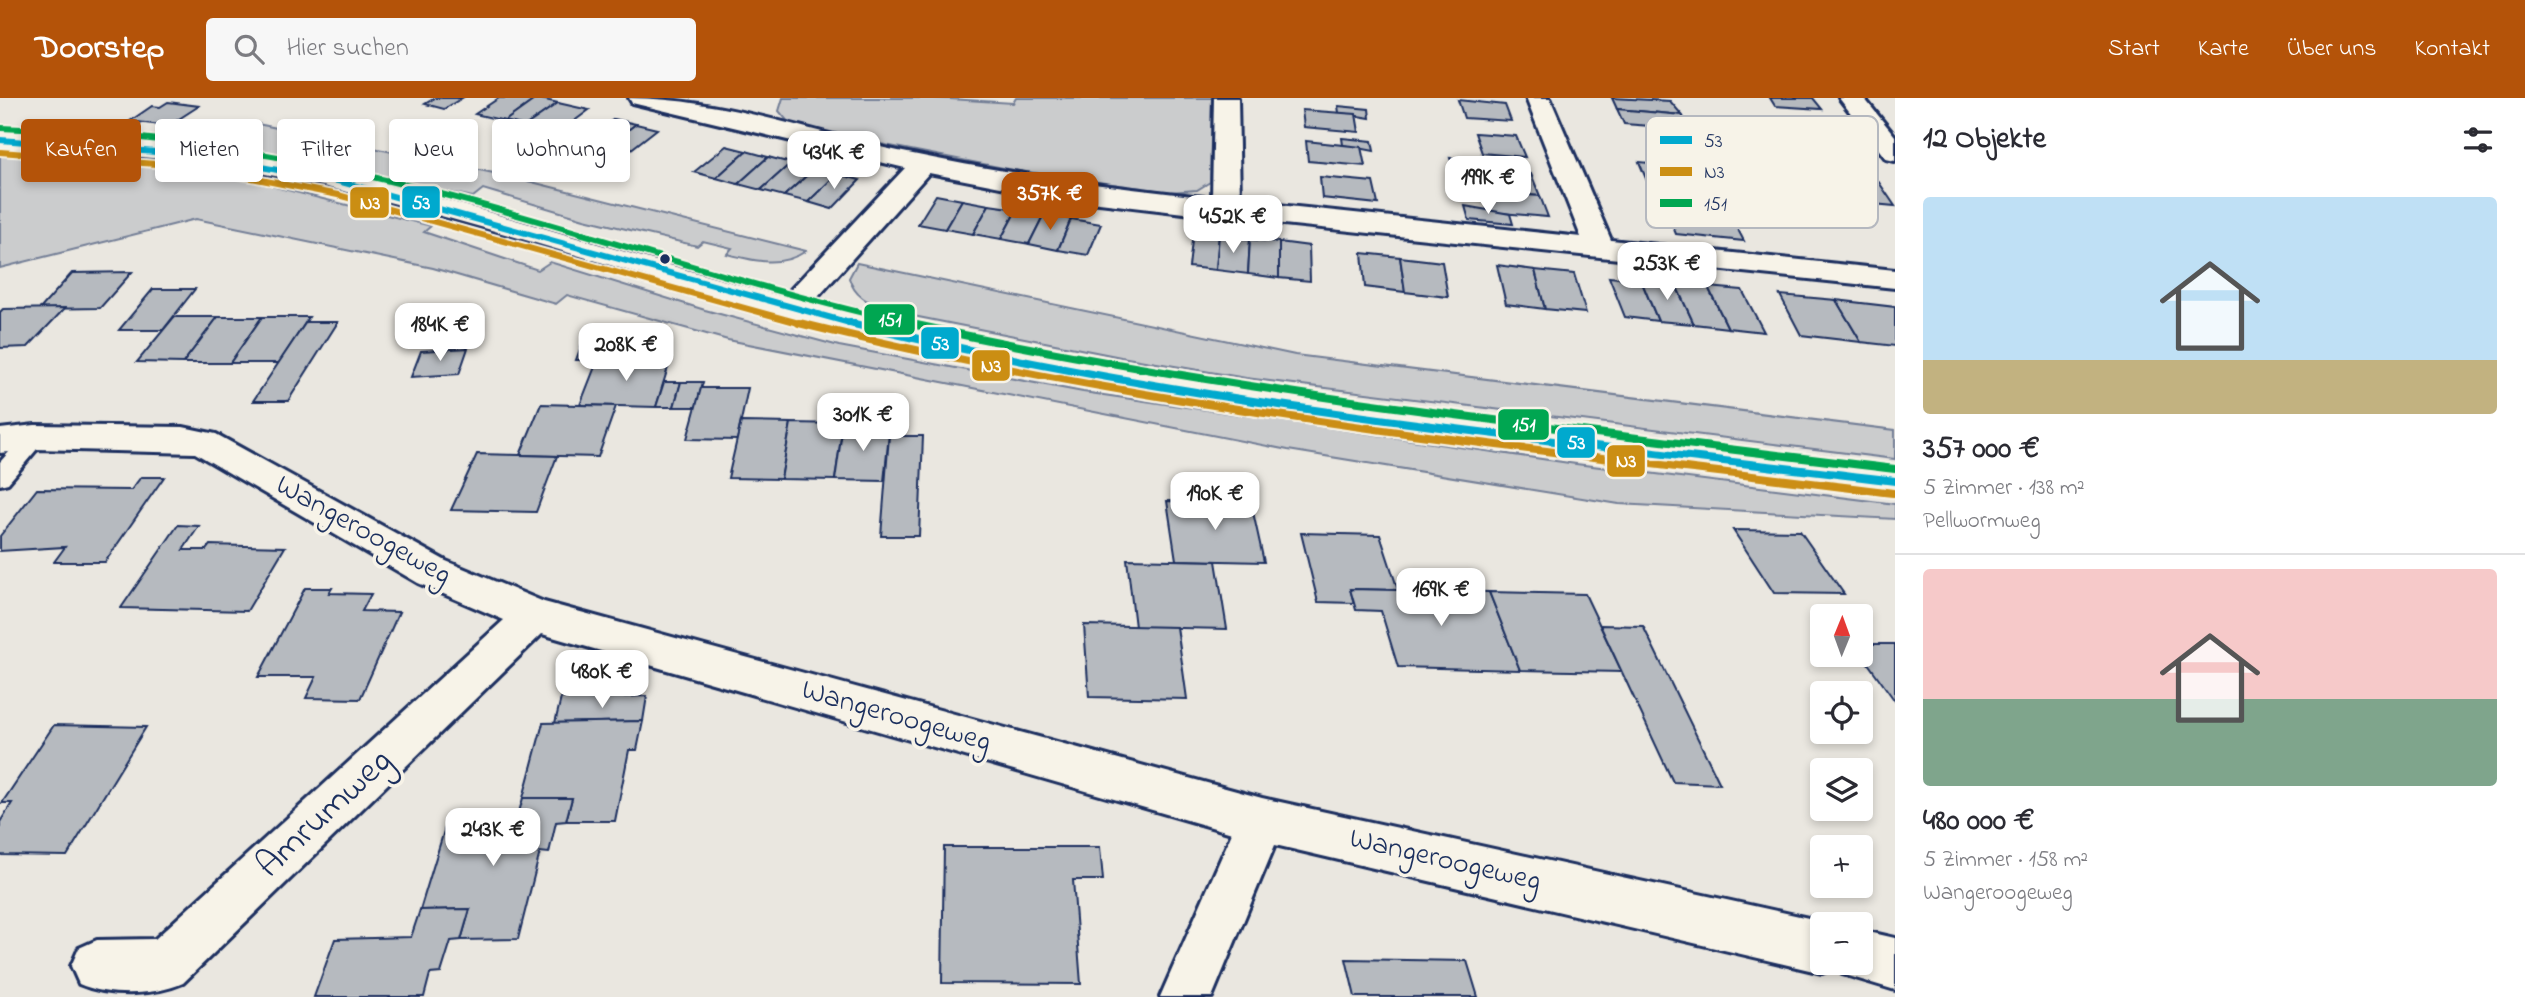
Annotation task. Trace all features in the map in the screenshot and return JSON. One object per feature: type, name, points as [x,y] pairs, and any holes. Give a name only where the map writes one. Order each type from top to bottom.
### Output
[{"type":"street","points":[[641,98],[923,164],[1057,190],[1895,279]]},
{"type":"street","points":[[1226,98],[1226,210]]},
{"type":"street","points":[[1538,98],[1600,249]]},
{"type":"street","points":[[1851,98],[1865,116]]},
{"type":"street","points":[[740,122],[769,99]]},
{"type":"street","points":[[1878,132],[1895,153]]},
{"type":"street","points":[[0,140],[86,144],[173,153],[294,172],[462,215],[790,309],[988,353],[1160,385],[1895,481]]},
{"type":"street","points":[[790,309],[923,164]]},
{"type":"street","name":"Wangeroogeweg","points":[[17,439],[183,439],[204,443],[432,572],[535,616],[1262,820],[1810,944]]},
{"type":"street","name":"Amrumweg","points":[[97,966],[164,965],[535,616]]},
{"type":"street","points":[[1186,997],[1262,820]]},
{"type":"street","points":[[1873,959],[1895,964]]},
{"type":"lane","points":[[0,477],[17,439]]},
{"type":"shaded area","points":[[783,98],[934,98],[1013,103],[1016,98],[1212,98],[1210,182],[1197,190],[1170,192],[1019,171],[813,131],[789,123],[779,111]]},
{"type":"shaded area","points":[[263,125],[277,128],[277,155],[263,152]]},
{"type":"shaded area","points":[[375,148],[389,151],[389,179],[375,176]]},
{"type":"shaded area","points":[[0,150],[21,151],[21,182],[141,182],[141,162],[155,164],[155,182],[255,182],[431,226],[424,232],[538,270],[550,262],[705,310],[839,346],[1083,392],[1576,464],[1895,504],[1895,519],[1619,504],[1288,450],[728,340],[567,295],[556,304],[433,268],[196,219],[0,268]]},
{"type":"shaded area","points":[[478,170],[492,173],[492,182],[532,182],[806,251],[787,260],[767,262],[747,259],[727,254],[732,248],[703,241],[697,246],[584,219],[483,189],[473,197],[404,182],[478,182]]},
{"type":"shaded area","points":[[857,263],[1295,355],[1895,430],[1895,459],[1246,378],[1121,357],[888,311],[864,299],[855,290],[849,278]]},
{"type":"building","points":[[435,98],[462,98],[444,109],[425,104]]},
{"type":"building","points":[[499,98],[537,98],[508,119],[475,114]]},
{"type":"building","points":[[537,98],[558,103],[535,119],[508,119]]},
{"type":"building","points":[[1612,98],[1670,101],[1682,115],[1617,109]]},
{"type":"building","points":[[1770,98],[1813,98],[1822,109],[1775,106]]},
{"type":"building","points":[[1458,100],[1505,105],[1511,121],[1464,118]]},
{"type":"building","points":[[168,102],[199,106],[179,119],[155,119],[155,124],[133,119],[152,106],[160,107]]},
{"type":"building","points":[[558,103],[589,110],[577,119],[535,119]]},
{"type":"building","points":[[1338,106],[1369,109],[1370,118],[1339,113]]},
{"type":"building","points":[[1617,109],[1683,116],[1646,116],[1646,126],[1624,124]]},
{"type":"building","points":[[1302,110],[1356,114],[1359,132],[1304,127]]},
{"type":"building","points":[[636,124],[657,129],[630,150],[630,129]]},
{"type":"building","points":[[1475,133],[1516,136],[1525,157],[1482,153]]},
{"type":"building","points":[[1342,138],[1372,141],[1374,151],[1343,145]]},
{"type":"building","points":[[1306,141],[1361,147],[1365,166],[1308,161]]},
{"type":"building","points":[[726,146],[746,151],[716,178],[694,172]]},
{"type":"building","points":[[746,151],[768,157],[738,184],[716,178]]},
{"type":"building","points":[[768,157],[791,163],[761,190],[738,184]]},
{"type":"building","points":[[1450,158],[1494,162],[1497,171],[1454,170]]},
{"type":"building","points":[[1639,162],[1646,163],[1646,179]]},
{"type":"building","points":[[791,163],[814,169],[784,196],[761,190]]},
{"type":"building","points":[[814,169],[837,174],[808,202],[784,196]]},
{"type":"building","points":[[1475,169],[1531,174],[1540,196],[1482,192]]},
{"type":"building","points":[[837,174],[860,180],[832,209],[808,202]]},
{"type":"building","points":[[1320,177],[1373,182],[1378,204],[1322,198]]},
{"type":"building","points":[[1878,181],[1895,206],[1878,204]]},
{"type":"building","points":[[1482,192],[1540,196],[1548,217],[1489,212]]},
{"type":"building","points":[[936,195],[962,200],[945,229],[918,224]]},
{"type":"building","points":[[962,200],[989,205],[973,234],[945,229]]},
{"type":"building","points":[[989,205],[1017,209],[1001,239],[973,234]]},
{"type":"building","points":[[1465,206],[1510,214],[1513,224],[1469,220]]},
{"type":"building","points":[[1017,209],[1044,214],[1029,244],[1001,239]]},
{"type":"building","points":[[1044,214],[1071,219],[1058,250],[1029,244]]},
{"type":"building","points":[[1071,219],[1101,224],[1088,255],[1058,250]]},
{"type":"building","points":[[1673,228],[1737,228],[1744,241],[1676,234]]},
{"type":"building","points":[[1193,232],[1219,235],[1216,270],[1189,267]]},
{"type":"building","points":[[1219,235],[1250,239],[1248,274],[1216,270]]},
{"type":"building","points":[[1250,239],[1279,242],[1279,278],[1248,274]]},
{"type":"building","points":[[1279,242],[1309,246],[1310,281],[1279,278]]},
{"type":"building","points":[[1362,253],[1400,257],[1405,292],[1365,287]]},
{"type":"building","points":[[1400,257],[1442,262],[1448,297],[1405,292]]},
{"type":"building","points":[[1497,265],[1535,270],[1545,309],[1506,304]]},
{"type":"building","points":[[1535,270],[1574,274],[1586,313],[1545,309]]},
{"type":"building","points":[[132,272],[100,308],[40,309],[72,273]]},
{"type":"building","points":[[1609,277],[1641,280],[1658,321],[1625,317]]},
{"type":"building","points":[[1641,280],[1675,283],[1694,324],[1658,321]]},
{"type":"building","points":[[1675,283],[1708,287],[1728,328],[1694,324]]},
{"type":"building","points":[[1708,287],[1742,290],[1764,332],[1728,328]]},
{"type":"building","points":[[153,289],[195,289],[163,330],[119,330]]},
{"type":"building","points":[[1780,295],[1836,300],[1861,342],[1801,335]]},
{"type":"building","points":[[1836,300],[1895,307],[1895,346],[1861,342]]},
{"type":"building","points":[[65,308],[28,347],[0,348],[0,312],[3,309]]},
{"type":"building","points":[[174,317],[218,317],[183,363],[137,362]]},
{"type":"building","points":[[218,317],[262,317],[230,363],[183,363]]},
{"type":"building","points":[[262,317],[309,317],[279,363],[230,363]]},
{"type":"building","points":[[306,322],[338,322],[288,401],[253,401]]},
{"type":"building","points":[[583,341],[630,341],[624,360],[576,360]]},
{"type":"building","points":[[468,348],[459,374],[411,377],[421,351]]},
{"type":"building","points":[[598,359],[670,361],[656,407],[580,405]]},
{"type":"building","points":[[664,382],[681,382],[674,407],[656,407]]},
{"type":"building","points":[[681,382],[703,382],[696,407],[674,407]]},
{"type":"building","points":[[701,388],[748,388],[737,440],[687,439]]},
{"type":"building","points":[[541,404],[616,406],[598,457],[520,455]]},
{"type":"building","points":[[741,422],[791,423],[781,479],[728,478]]},
{"type":"building","points":[[791,423],[843,424],[835,480],[781,479]]},
{"type":"building","points":[[843,424],[890,425],[884,481],[835,480]]},
{"type":"building","points":[[889,436],[923,436],[919,536],[881,536]]},
{"type":"building","points":[[477,454],[557,456],[536,512],[451,510]]},
{"type":"building","points":[[141,477],[164,477],[105,562],[54,562],[65,547],[0,551],[0,536],[37,489],[131,490]]},
{"type":"building","points":[[1167,501],[1251,503],[1264,562],[1176,560]]},
{"type":"building","points":[[178,525],[199,526],[183,550],[206,550],[210,545],[285,547],[247,611],[121,608]]},
{"type":"building","points":[[1733,530],[1800,531],[1844,594],[1774,593]]},
{"type":"building","points":[[1301,533],[1380,535],[1398,590],[1350,589],[1354,603],[1318,602]]},
{"type":"building","points":[[1127,559],[1216,561],[1227,629],[1135,627]]},
{"type":"building","points":[[305,588],[332,588],[329,593],[371,594],[362,611],[399,612],[360,699],[306,698],[316,677],[258,677]]},
{"type":"building","points":[[1350,589],[1489,592],[1520,670],[1398,667],[1381,611],[1356,610]]},
{"type":"building","points":[[1489,592],[1585,594],[1622,672],[1520,670]]},
{"type":"building","points":[[1084,625],[1177,627],[1187,699],[1089,697]]},
{"type":"building","points":[[1600,625],[1643,626],[1720,784],[1673,782]]},
{"type":"building","points":[[1873,644],[1895,644],[1895,701],[1871,667],[1873,667]]},
{"type":"building","points":[[647,696],[643,721],[555,723],[561,698]]},
{"type":"building","points":[[643,721],[637,750],[629,750],[615,821],[566,821],[572,798],[523,798],[543,723]]},
{"type":"building","points":[[54,725],[146,727],[67,856],[0,855],[0,822],[12,803],[2,803]]},
{"type":"building","points":[[523,798],[572,798],[566,821],[556,822],[549,853],[540,852],[518,939],[461,940],[470,909],[420,910],[447,821],[517,819]]},
{"type":"building","points":[[944,847],[1100,847],[1103,880],[1073,880],[1081,984],[942,983]]},
{"type":"building","points":[[470,909],[461,940],[451,941],[441,973],[430,974],[424,997],[314,997],[335,939],[411,937],[420,910]]},
{"type":"building","points":[[1346,959],[1467,961],[1478,997],[1355,997]]},
{"type":"transit line","name":"151","points":[[1,128],[164,139],[261,153],[339,169],[494,209],[802,298],[1005,344],[1131,368],[1513,423],[1895,469]]},
{"type":"transit line","name":"53","points":[[0,140],[163,151],[260,165],[338,181],[493,222],[801,311],[1005,357],[1131,380],[1512,435],[1895,481]]},
{"type":"transit line","name":"N3","points":[[0,152],[163,163],[260,178],[416,214],[800,323],[1004,368],[1130,391],[1257,412],[1511,447],[1893,493]]}]
